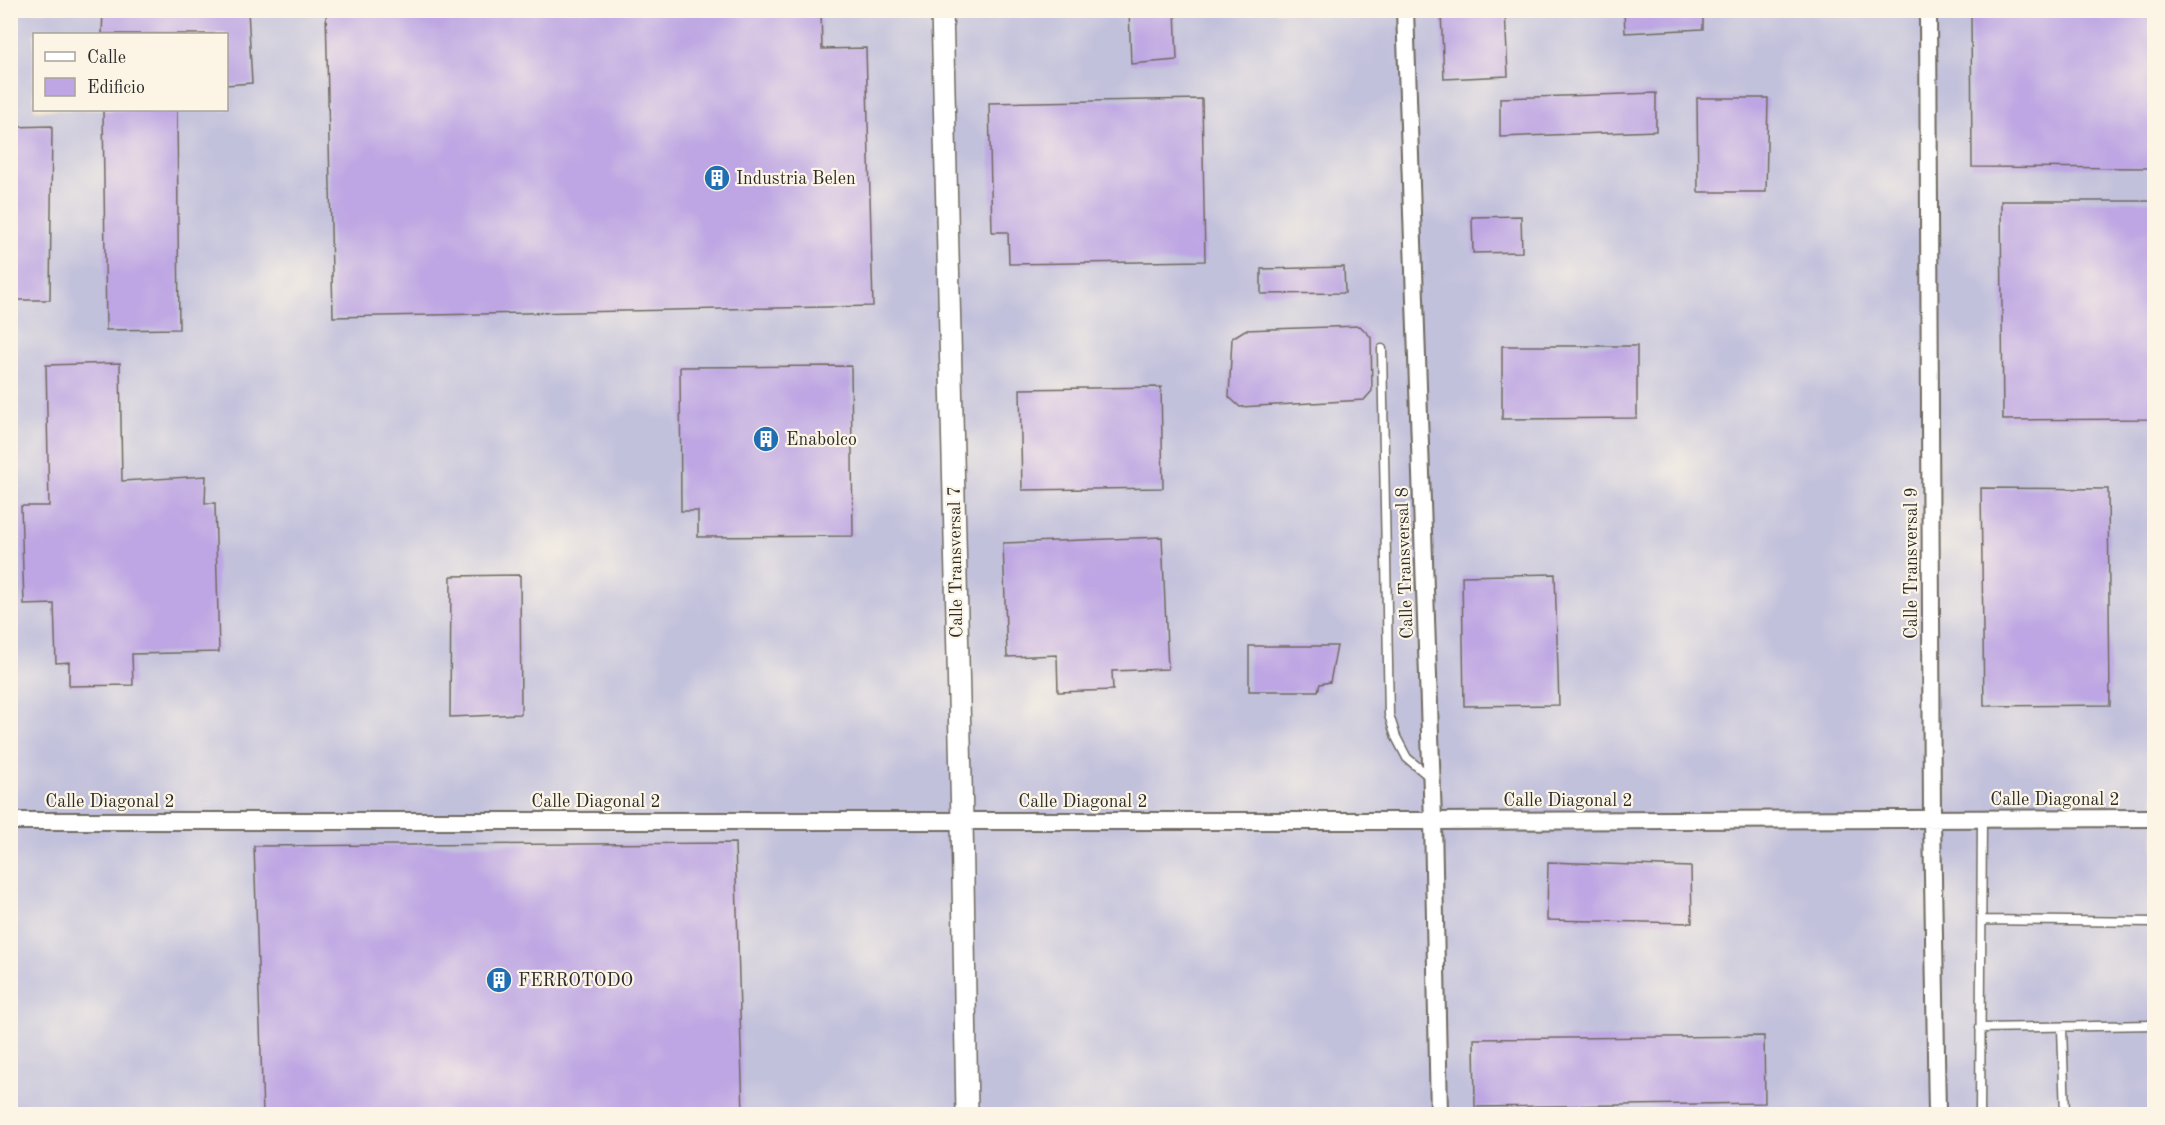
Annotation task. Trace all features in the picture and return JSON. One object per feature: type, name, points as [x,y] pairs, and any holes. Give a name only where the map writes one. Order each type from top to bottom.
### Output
[{"type":"street","name":"Calle Transversal 7","points":[[942,10],[967,1114]]},
{"type":"street","name":"Calle Transversal 8","points":[[1405,10],[1433,821],[1439,1114]]},
{"type":"street","name":"Calle Transversal 9","points":[[1928,10],[1932,818],[1937,1114]]},
{"type":"street","name":"Calle Diagonal 2","points":[[10,820],[1433,821],[2154,818]]},
{"type":"lane","points":[[1382,350],[1389,715],[1396,737],[1407,758],[1431,778]]},
{"type":"lane","points":[[1980,1114],[1982,818]]},
{"type":"lane","points":[[1983,920],[2154,922]]},
{"type":"lane","points":[[1980,1028],[2154,1025]]},
{"type":"lane","points":[[2062,1028],[2065,1114]]},
{"type":"shaded area","points":[[10,11],[2154,11],[2154,1114],[11,1114]]},
{"type":"building","points":[[103,10],[248,10],[252,83],[228,85],[228,33],[102,33]]},
{"type":"building","points":[[326,10],[821,10],[822,49],[866,48],[873,306],[333,317]]},
{"type":"building","points":[[1129,10],[1175,10],[1177,60],[1131,64]]},
{"type":"building","points":[[1505,10],[1508,76],[1444,79],[1441,12]]},
{"type":"building","points":[[1624,10],[1703,10],[1703,29],[1625,33]]},
{"type":"building","points":[[1971,10],[2154,10],[2154,168],[1972,167]]},
{"type":"building","points":[[1656,93],[1656,131],[1500,137],[1500,98]]},
{"type":"building","points":[[1697,98],[1768,98],[1766,192],[1698,192]]},
{"type":"building","points":[[1202,99],[1205,261],[1009,264],[1008,232],[992,232],[989,103]]},
{"type":"building","points":[[103,111],[177,111],[179,329],[106,330]]},
{"type":"building","points":[[52,126],[50,300],[10,300],[10,127]]},
{"type":"building","points":[[2001,201],[2154,201],[2154,419],[2003,420]]},
{"type":"building","points":[[1521,216],[1522,252],[1473,253],[1472,217]]},
{"type":"building","points":[[1344,267],[1345,293],[1261,294],[1261,269]]},
{"type":"building","points":[[1360,326],[1371,337],[1372,391],[1364,400],[1240,407],[1229,397],[1232,338],[1245,330]]},
{"type":"building","points":[[1502,346],[1637,346],[1637,418],[1502,419]]},
{"type":"building","points":[[120,363],[122,481],[206,476],[205,503],[215,503],[219,652],[132,654],[133,685],[69,686],[69,662],[56,663],[54,604],[24,605],[21,506],[49,506],[46,365]]},
{"type":"building","name":"Enabolco","points":[[851,366],[853,536],[698,537],[698,511],[681,511],[680,367]]},
{"type":"building","points":[[1161,387],[1163,488],[1022,490],[1020,389]]},
{"type":"building","points":[[1981,488],[2108,489],[2110,705],[1984,706]]},
{"type":"building","points":[[1162,537],[1168,669],[1112,671],[1113,690],[1058,692],[1057,655],[1007,657],[1003,543]]},
{"type":"building","points":[[1555,574],[1559,705],[1464,706],[1462,576]]},
{"type":"building","points":[[520,575],[521,714],[450,717],[451,576]]},
{"type":"building","points":[[1249,646],[1337,646],[1330,682],[1320,684],[1318,691],[1249,691]]},
{"type":"building","name":"FERROTODO","points":[[735,843],[743,1114],[263,1114],[254,846]]},
{"type":"building","points":[[1548,862],[1691,867],[1692,923],[1547,920]]},
{"type":"building","points":[[1764,1036],[1765,1103],[1475,1107],[1474,1039]]},
{"type":"place","name":"Industria Belen","points":[[717,178]]},
{"type":"place","name":"Enabolco","points":[[766,439]]},
{"type":"place","name":"FERROTODO","points":[[499,980]]}]
